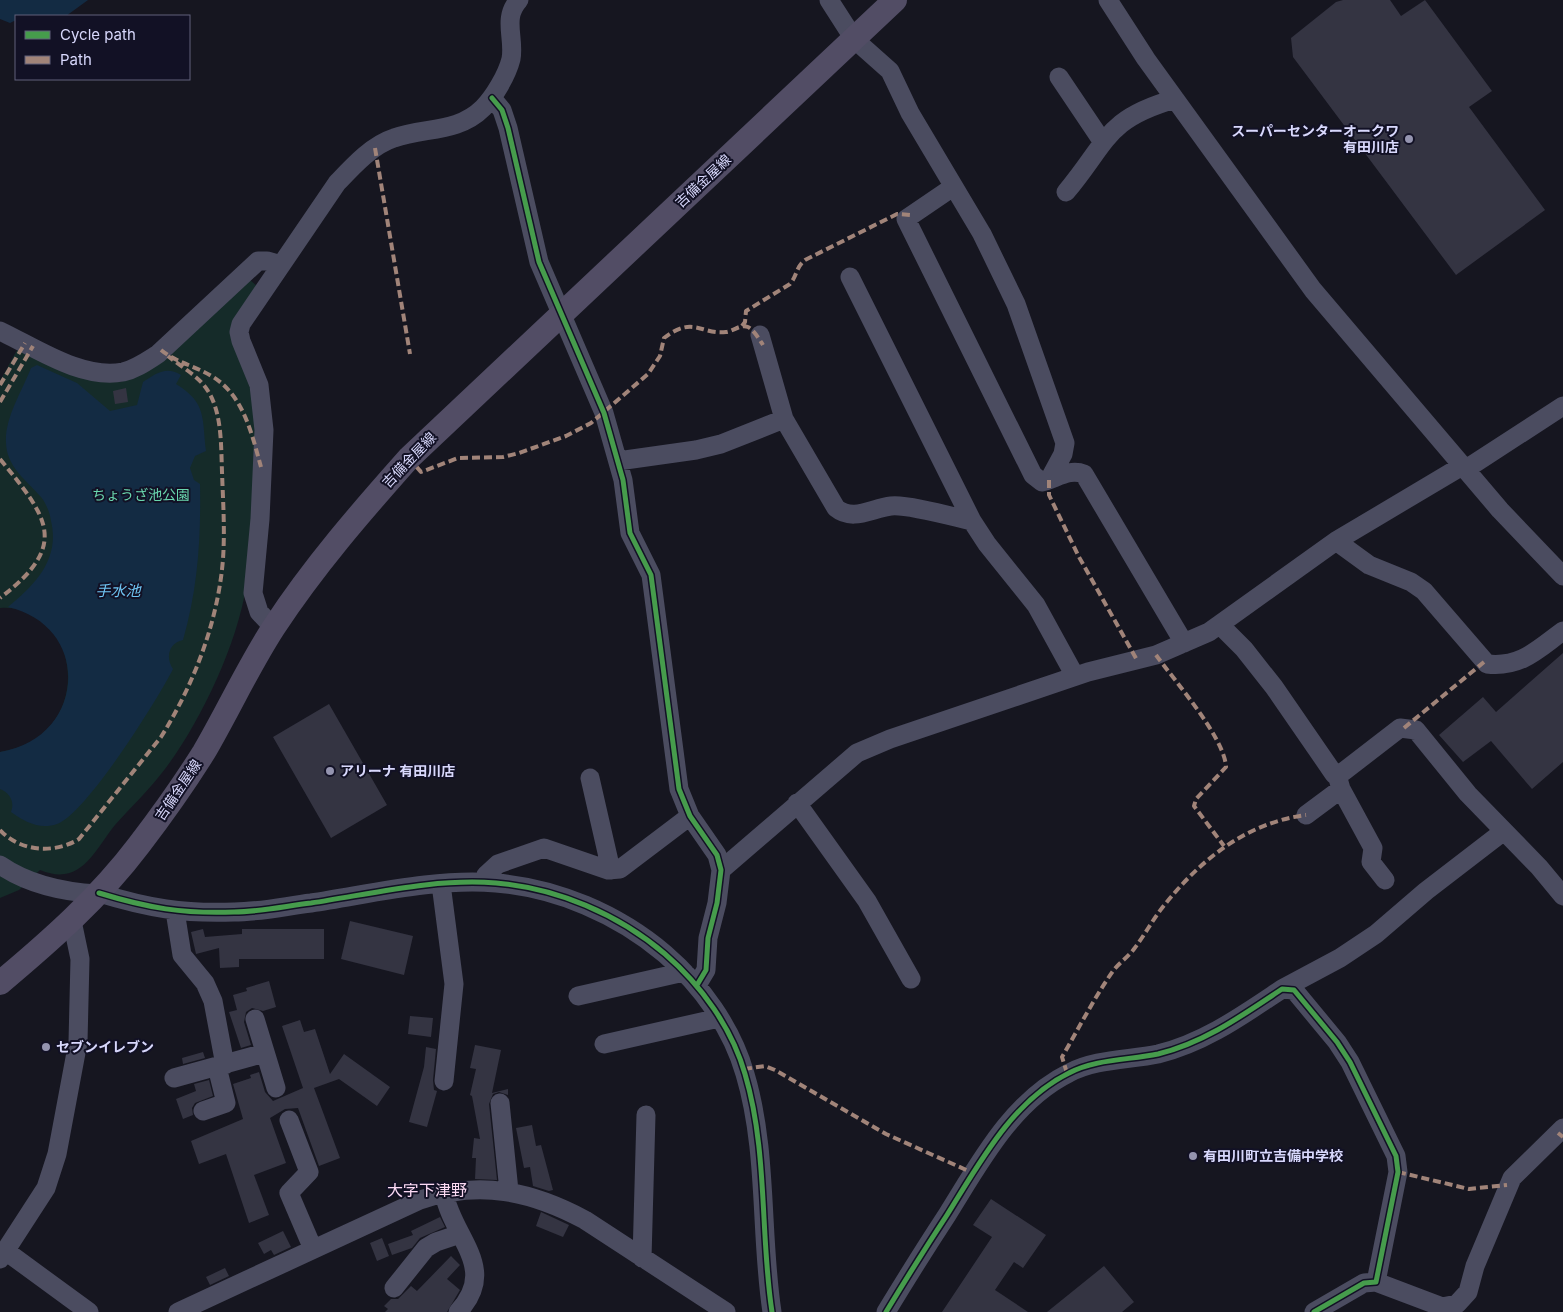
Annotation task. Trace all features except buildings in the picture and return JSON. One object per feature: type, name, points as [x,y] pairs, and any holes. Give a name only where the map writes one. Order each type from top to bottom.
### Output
[{"type":"main road","name":"吉備金屋線","points":[[0,983],[72,921],[98,894],[169,806],[204,752],[274,628],[342,534],[409,458],[895,0]]},
{"type":"street","points":[[274,628],[258,612],[254,593],[264,430],[259,385],[239,332],[245,316],[337,183],[375,148],[403,135],[459,125],[477,114],[492,98],[511,57],[510,18],[519,0]]},
{"type":"street","points":[[829,0],[854,39],[890,71],[910,112],[982,234],[1016,304],[1065,443],[1063,454],[1049,480]]},
{"type":"street","points":[[1108,0],[1174,99],[1313,290],[1512,524],[1563,576]]},
{"type":"street","points":[[1059,77],[1102,141]]},
{"type":"street","points":[[492,98],[502,110],[508,128],[539,262],[601,405],[618,461],[630,533],[651,575],[679,789],[690,816],[717,855],[721,870],[717,903],[708,938],[706,970],[690,979],[578,996]]},
{"type":"street","points":[[1066,192],[1102,141],[1130,116],[1152,105],[1174,99]]},
{"type":"street","points":[[953,187],[906,219],[1033,475],[1042,482],[1078,471],[1084,474],[1090,481],[1184,643]]},
{"type":"street","points":[[0,331],[75,366],[102,372],[124,372],[142,365],[158,354],[258,261],[281,265]]},
{"type":"street","points":[[850,277],[972,521],[987,544],[1036,605],[1075,676]]},
{"type":"street","points":[[760,335],[784,419],[836,508],[844,514],[851,515],[893,505],[972,521]]},
{"type":"street","points":[[721,870],[857,753],[890,738],[1075,676],[1156,655],[1184,643],[1220,625],[1336,541],[1464,468],[1563,406]]},
{"type":"street","points":[[618,461],[696,450],[721,444],[784,419]]},
{"type":"street","points":[[1336,541],[1369,564],[1411,582],[1424,591],[1487,664],[1494,665],[1524,660],[1563,631]]},
{"type":"street","points":[[1220,625],[1244,649],[1274,687],[1339,782],[1373,848],[1371,862],[1385,880]]},
{"type":"street","points":[[1306,815],[1339,782],[1400,728],[1416,730],[1468,794],[1539,867],[1563,896]]},
{"type":"street","points":[[590,778],[611,870]]},
{"type":"street","points":[[797,803],[867,901],[911,978]]},
{"type":"street","points":[[485,882],[486,875],[498,864],[544,848],[611,870],[620,869],[631,863],[690,816]]},
{"type":"street","points":[[886,1312],[992,1145],[1020,1110],[1036,1096],[1067,1073],[1080,1068],[1159,1054],[1200,1040],[1282,989],[1340,958],[1376,934],[1504,831]]},
{"type":"street","points":[[0,865],[39,884],[70,892],[98,894],[152,908],[214,913],[251,911],[441,884],[485,882],[540,890],[600,912],[635,932],[690,979],[719,1018],[741,1060],[756,1121],[772,1312]]},
{"type":"street","points":[[441,884],[454,984],[444,1080]]},
{"type":"street","points":[[175,911],[182,955],[205,983],[213,1001],[226,1103],[203,1111]]},
{"type":"street","points":[[72,921],[80,959],[78,1042],[57,1154],[46,1188],[3,1256],[89,1312]]},
{"type":"street","points":[[1282,989],[1294,990],[1337,1042],[1364,1088],[1396,1156],[1398,1172],[1376,1282]]},
{"type":"street","points":[[604,1044],[719,1018]]},
{"type":"street","points":[[254,1019],[276,1088]]},
{"type":"street","points":[[174,1078],[265,1053]]},
{"type":"street","points":[[500,1103],[509,1192]]},
{"type":"street","points":[[642,1258],[646,1115]]},
{"type":"street","points":[[289,1120],[309,1172],[289,1193],[313,1249]]},
{"type":"street","points":[[1314,1312],[1364,1283],[1376,1282],[1450,1309],[1457,1304],[1468,1292],[1475,1266],[1512,1178],[1563,1128]]},
{"type":"street","points":[[178,1312],[397,1210],[444,1193],[484,1190],[509,1192],[536,1198],[561,1207],[586,1220],[726,1312]]},
{"type":"street","points":[[444,1193],[447,1207],[476,1270],[474,1288],[468,1301],[458,1312]]},
{"type":"street","points":[[394,1288],[430,1244],[460,1234]]},
{"type":"green space","name":"ちょうざ池公園","points":[[250,280],[257,286],[237,314],[254,403],[258,433],[258,454],[246,587],[226,658],[204,706],[178,750],[159,776],[115,825],[85,864],[66,874],[54,874],[40,870],[19,890],[0,898],[0,752],[32,741],[53,722],[65,698],[68,672],[62,647],[49,626],[28,612],[0,608],[0,381],[17,350],[84,378],[120,382],[140,374]]},
{"type":"water","points":[[0,0],[88,0],[67,15],[15,15],[15,20],[10,23],[0,19]]},
{"type":"water","name":"手水池","points":[[37,365],[77,383],[110,411],[137,405],[143,382],[157,373],[166,371],[176,372],[181,375],[176,384],[193,398],[201,412],[206,451],[195,456],[190,468],[194,480],[200,484],[198,563],[183,640],[174,644],[169,655],[173,669],[137,729],[85,800],[70,816],[51,826],[27,822],[11,812],[11,798],[0,789],[0,752],[28,743],[49,727],[63,706],[68,682],[66,658],[55,636],[36,618],[8,607],[36,580],[49,559],[52,547],[53,535],[48,508],[41,497],[12,464],[7,451],[6,440],[9,419],[13,409],[31,368]]},
{"type":"marked path","points":[[375,148],[410,354]]},
{"type":"marked path","points":[[742,326],[745,322],[746,311],[790,284],[805,260],[897,214],[911,215]]},
{"type":"marked path","points":[[409,458],[421,472],[458,458],[503,457],[566,436],[591,423],[648,374],[660,356],[664,338],[674,331],[683,328],[690,327],[726,332],[745,326],[752,330],[763,345]]},
{"type":"marked path","points":[[0,385],[25,343]]},
{"type":"marked path","points":[[0,402],[33,346]]},
{"type":"marked path","points":[[161,350],[173,358],[213,377],[224,385],[239,405],[245,417],[261,467]]},
{"type":"marked path","points":[[0,830],[17,843],[38,848],[49,849],[59,847],[79,839],[161,737],[184,696],[202,652],[216,606],[223,559],[224,516],[220,430],[216,409],[208,391],[195,376],[168,356]]},
{"type":"marked path","points":[[0,459],[30,498],[39,514],[44,530],[44,546],[37,562],[22,579],[0,598]]},
{"type":"marked path","points":[[1049,480],[1049,495],[1079,557],[1137,660]]},
{"type":"marked path","points":[[1156,655],[1208,725],[1223,755],[1226,767],[1196,799],[1194,806],[1224,846]]},
{"type":"marked path","points":[[1404,728],[1484,662]]},
{"type":"marked path","points":[[1067,1073],[1062,1057],[1093,1002],[1113,971],[1134,949],[1158,913],[1176,891],[1208,860],[1243,836],[1263,826],[1284,819],[1306,815]]},
{"type":"marked path","points":[[744,1069],[765,1066],[775,1070],[886,1134],[973,1173]]},
{"type":"marked path","points":[[1558,1133],[1563,1137]]},
{"type":"marked path","points":[[1398,1172],[1469,1189],[1507,1185]]},
{"type":"cycle path","points":[[492,98],[502,110],[508,128],[539,262],[604,413],[623,480],[630,533],[651,575],[679,789],[690,816],[717,855],[721,870],[717,903],[708,938],[706,970],[697,985]]},
{"type":"cycle path","points":[[99,893],[134,903],[166,909],[198,912],[234,912],[273,909],[426,885],[473,882],[496,883],[519,886],[564,897],[586,905],[627,927],[665,954],[691,979],[714,1008],[739,1057],[752,1103],[757,1133],[768,1283],[772,1312]]},
{"type":"cycle path","points":[[886,1312],[985,1155],[999,1135],[1030,1100],[1049,1085],[1079,1068],[1101,1062],[1158,1054],[1191,1043],[1223,1027],[1282,989],[1294,990],[1337,1042],[1350,1062],[1396,1156],[1398,1172],[1376,1282],[1364,1283],[1314,1312]]},
{"type":"place","name":"スーパーセンターオークワ 有田川店","points":[[1409,139]]},
{"type":"place","name":"アリーナ 有田川店","points":[[330,771]]},
{"type":"place","name":"セブンイレブン","points":[[46,1047]]},
{"type":"place","name":"有田川町立吉備中学校","points":[[1193,1156]]},
{"type":"district","name":"大字下津野","points":[[427,1190]]}]
